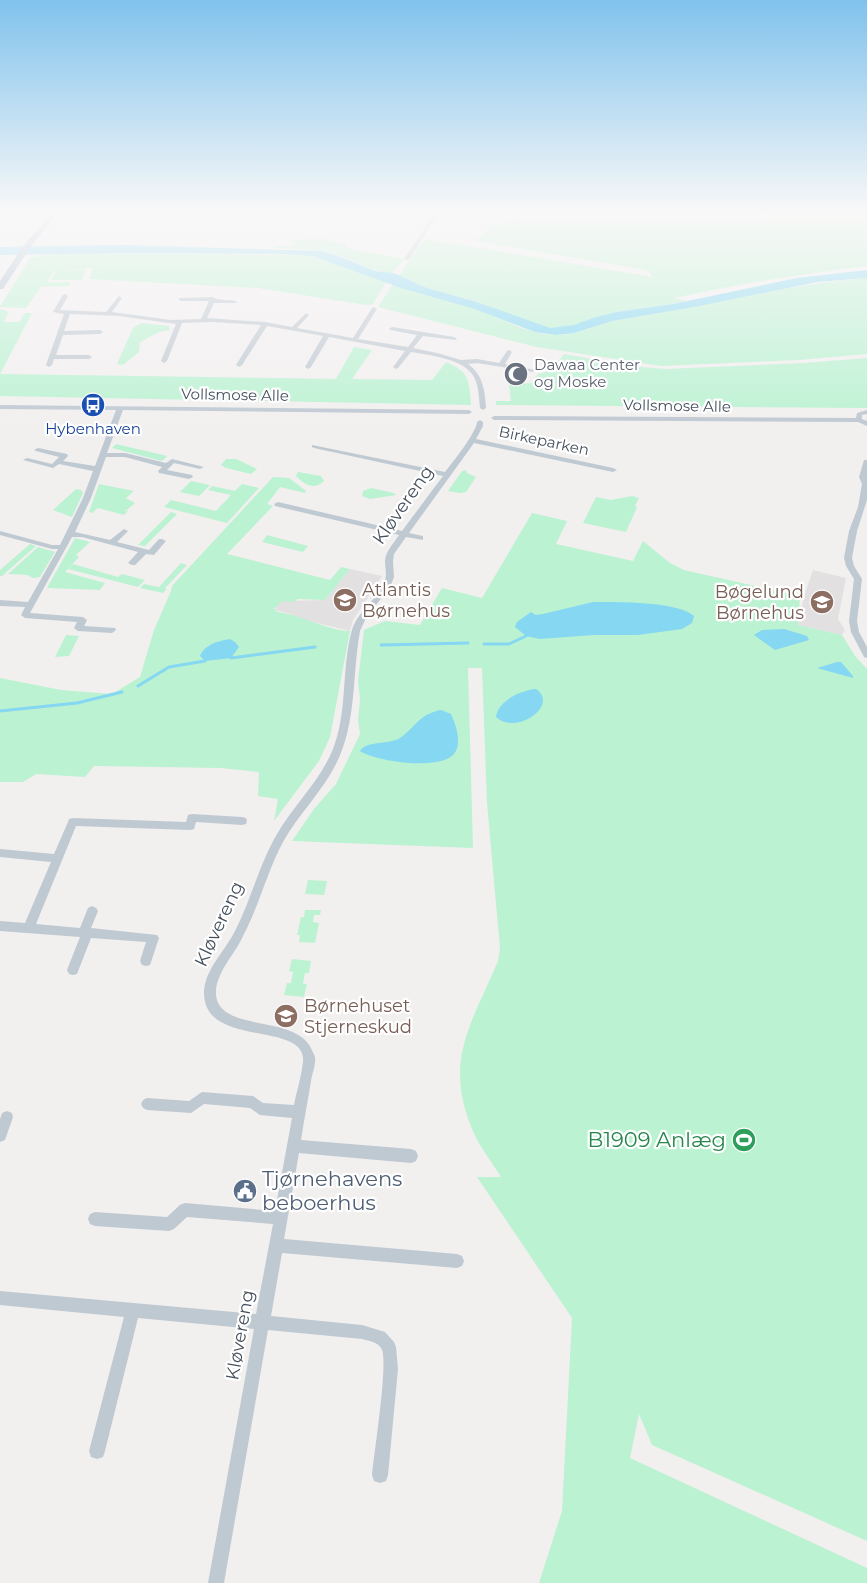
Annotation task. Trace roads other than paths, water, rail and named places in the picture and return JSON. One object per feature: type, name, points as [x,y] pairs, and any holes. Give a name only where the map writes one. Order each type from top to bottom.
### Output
[{"type":"street","points":[[65,296],[56,312],[108,313],[180,322],[203,320],[265,324],[435,354],[462,362],[477,361],[533,370]]},
{"type":"street","points":[[108,313],[119,298]]},
{"type":"street","points":[[182,299],[213,299],[212,301],[234,302]]},
{"type":"street","points":[[203,320],[212,301]]},
{"type":"street","points":[[354,340],[374,309]]},
{"type":"street","points":[[49,365],[67,313]]},
{"type":"street","points":[[294,328],[306,315]]},
{"type":"street","points":[[156,361],[166,361],[180,322]]},
{"type":"street","points":[[239,365],[265,324]]},
{"type":"street","points":[[392,329],[454,339]]},
{"type":"street","points":[[59,333],[100,332]]},
{"type":"street","points":[[396,367],[421,334]]},
{"type":"street","points":[[316,368],[305,367],[327,335]]},
{"type":"street","points":[[501,364],[509,352]]},
{"type":"street","points":[[51,357],[89,357]]},
{"type":"street","points":[[462,362],[477,374],[483,392],[483,408]]},
{"type":"street","points":[[231,365],[247,366]]},
{"type":"street","points":[[388,366],[404,369]]},
{"type":"street","name":"Vollsmose Alle","points":[[0,407],[118,411],[469,414]]},
{"type":"street","points":[[483,408],[469,414],[473,420],[480,422],[494,416]]},
{"type":"street","points":[[483,408],[494,416]]},
{"type":"street","points":[[112,630],[78,628],[83,620],[25,615],[70,534],[88,496],[118,411]]},
{"type":"street","name":"Vollsmose Alle","points":[[0,413],[118,411]]},
{"type":"street","points":[[867,412],[859,418],[867,424]]},
{"type":"street","name":"Vollsmose Alle","points":[[494,416],[859,418]]},
{"type":"street","name":"Kløvereng","points":[[216,1583],[309,1058],[306,1050],[298,1040],[286,1034],[245,1026],[228,1019],[218,1012],[211,1001],[215,972],[240,932],[265,867],[279,839],[332,762],[344,725],[356,630],[387,584],[390,576],[388,558],[447,475],[480,426],[480,422]]},
{"type":"street","name":"Birkeparken","points":[[470,440],[613,470]]},
{"type":"street","points":[[314,446],[447,475]]},
{"type":"street","points":[[27,460],[53,466],[64,456],[38,450]]},
{"type":"street","points":[[102,455],[125,455],[168,466]]},
{"type":"street","points":[[189,477],[162,471],[172,461],[200,467]]},
{"type":"street","points":[[57,462],[87,469],[97,469]]},
{"type":"street","points":[[867,462],[863,477],[866,484],[862,507],[854,526],[848,558],[850,566],[858,578],[853,621],[855,632],[867,654]]},
{"type":"street","points":[[278,504],[420,538]]},
{"type":"street","points":[[112,542],[124,531]]},
{"type":"street","points":[[0,533],[52,547],[62,547]]},
{"type":"street","points":[[70,534],[112,542],[151,553],[162,541]]},
{"type":"street","points":[[132,563],[144,551]]},
{"type":"street","points":[[0,603],[31,605]]},
{"type":"street","points":[[29,928],[73,822],[190,826],[192,818],[242,821]]},
{"type":"street","points":[[0,852],[58,859]]},
{"type":"street","points":[[74,970],[92,911]]},
{"type":"street","points":[[0,926],[153,938],[146,961]]},
{"type":"street","points":[[147,1104],[191,1107],[202,1098],[253,1102],[260,1109],[299,1112]]},
{"type":"street","points":[[0,1136],[7,1117]]},
{"type":"street","points":[[293,1146],[411,1156]]},
{"type":"street","points":[[95,1219],[169,1224],[185,1210],[280,1218]]},
{"type":"street","points":[[275,1245],[457,1261]]},
{"type":"street","points":[[0,1298],[362,1332],[380,1337],[390,1347],[391,1369],[380,1475]]},
{"type":"street","points":[[97,1452],[133,1310]]},
{"type":"water","points":[[392,285],[419,285],[477,302],[550,328],[574,325],[616,312],[673,304],[764,285],[803,285],[612,321],[574,333],[556,335],[535,332],[475,309]]},
{"type":"water","points":[[593,602],[631,602],[661,605],[686,611],[694,616],[692,623],[682,629],[638,635],[594,635],[540,639],[526,636],[515,627],[517,622],[531,612],[536,615],[543,614]]},
{"type":"water","points":[[784,629],[807,636],[809,640],[775,650],[754,635],[762,630]]},
{"type":"water","points":[[230,639],[239,647],[231,658],[205,661],[200,656],[209,646]]},
{"type":"water","points":[[841,662],[853,678],[817,668]]},
{"type":"water","points":[[536,689],[542,696],[543,703],[532,716],[524,721],[514,723],[504,722],[496,717],[501,706],[511,697]]},
{"type":"water","points":[[441,710],[451,714],[458,735],[456,751],[445,760],[407,763],[368,755],[360,751],[368,745],[400,738],[423,718]]},
{"type":"waterway","points":[[484,644],[509,644],[526,636]]},
{"type":"waterway","points":[[381,645],[468,643]]},
{"type":"waterway","points":[[231,658],[315,647]]},
{"type":"waterway","points":[[138,686],[169,667],[205,661]]},
{"type":"waterway","points":[[0,711],[77,703],[122,692]]},
{"type":"place","name":"Dawaa Center og Moske","points":[[516,374]]},
{"type":"place","name":"Hybenhaven","points":[[93,405]]},
{"type":"place","name":"Atlantis Børnehus","points":[[345,600]]},
{"type":"place","name":"Bøgelund Børnehus","points":[[822,602]]},
{"type":"place","name":"Børnehuset Stjerneskud","points":[[286,1016]]},
{"type":"place","name":"B1909 Anlæg","points":[[744,1140]]},
{"type":"place","name":"Tjørnehavens beboerhus","points":[[245,1191]]}]
